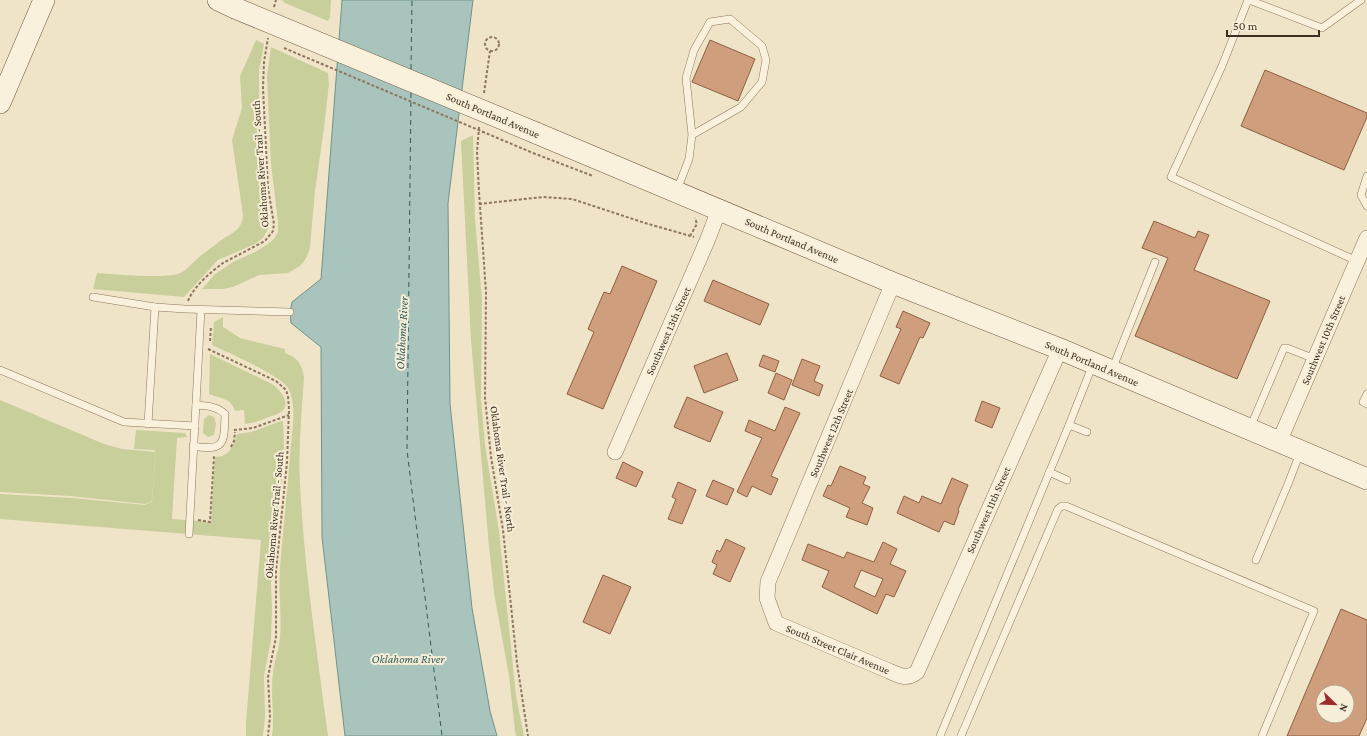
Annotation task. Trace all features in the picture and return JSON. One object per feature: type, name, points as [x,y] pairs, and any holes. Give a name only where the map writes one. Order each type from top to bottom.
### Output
[{"type":"main road","points":[[0,103],[44,0]]},
{"type":"main road","name":"South Portland Avenue","points":[[226,4],[534,143],[676,192],[893,283],[1060,349],[1367,479]]},
{"type":"street","name":"Southwest 13th Street","points":[[615,452],[707,241],[719,210]]},
{"type":"street","name":"Southwest 10th Street","points":[[1279,442],[1367,238]]},
{"type":"street","name":"Southwest 12th Street","points":[[768,582],[893,283]]},
{"type":"street","name":"Southwest 11th Street","points":[[917,672],[1060,349]]},
{"type":"street","name":"South Street Clair Avenue","points":[[768,582],[767,598],[776,623],[903,677],[912,676],[917,672]]},
{"type":"lane","points":[[1357,261],[1171,177],[1222,66],[1249,0],[1322,28],[1361,0]]},
{"type":"lane","points":[[676,192],[689,159],[692,135],[686,78],[694,50],[710,22],[730,19],[762,46],[766,60],[762,82],[741,107],[692,135]]},
{"type":"lane","points":[[1367,176],[1361,195],[1367,206]]},
{"type":"lane","points":[[940,736],[1069,425],[1102,367],[1155,262]]},
{"type":"lane","points":[[93,297],[155,307],[201,310],[290,312]]},
{"type":"lane","points":[[148,424],[155,307]]},
{"type":"lane","points":[[189,534],[201,310]]},
{"type":"lane","points":[[1250,429],[1284,348],[1288,348],[1315,359]]},
{"type":"lane","points":[[0,370],[124,422],[195,426]]},
{"type":"lane","points":[[1367,394],[1363,402],[1367,404]]},
{"type":"lane","points":[[193,446],[213,448],[218,446],[224,437],[225,430],[225,414],[221,410],[196,405]]},
{"type":"lane","points":[[1069,425],[1087,432]]},
{"type":"lane","points":[[1256,560],[1288,484],[1300,450]]},
{"type":"lane","points":[[1049,472],[1067,480]]},
{"type":"lane","points":[[961,736],[1058,509],[1062,506],[1066,506],[1314,611],[1262,736]]},
{"type":"path","points":[[274,7],[276,0]]},
{"type":"path","name":"Oklahoma River Trail - South","points":[[185,309],[194,291],[218,267],[265,241],[273,231],[274,224],[267,179],[263,88],[264,62],[268,37]]},
{"type":"path","points":[[492,37],[497,40],[498,45],[496,49],[490,51],[486,48],[485,43],[487,39],[492,37]]},
{"type":"path","points":[[266,40],[273,43]]},
{"type":"path","points":[[280,46],[534,143],[596,177]]},
{"type":"path","points":[[483,97],[490,51]]},
{"type":"path","name":"Oklahoma River Trail - North","points":[[479,126],[477,152],[479,204],[486,285],[485,378],[488,431],[503,530],[518,670],[528,736]]},
{"type":"path","points":[[479,204],[543,198],[572,200],[645,224],[707,241]]},
{"type":"path","points":[[690,215],[695,218],[697,224],[690,236]]},
{"type":"path","name":"Oklahoma River Trail - South","points":[[199,344],[264,376],[286,390],[288,396],[289,415],[286,462],[276,564],[276,638],[268,677],[270,717],[268,736]]},
{"type":"path","points":[[225,430],[237,431],[253,428],[289,415]]},
{"type":"green space","points":[[282,0],[331,0],[330,17],[328,21],[285,3]]},
{"type":"green space","points":[[256,40],[264,44],[259,71],[259,98],[264,188],[269,227],[263,238],[255,244],[218,260],[184,297],[93,289],[97,273],[166,276],[182,272],[241,225],[243,215],[232,140],[242,108],[240,76]]},
{"type":"green space","points":[[271,47],[328,73],[329,84],[315,191],[310,247],[305,260],[300,266],[288,273],[259,275],[233,287],[223,289],[202,289],[215,274],[233,262],[268,244],[274,239],[278,232],[271,164],[267,76]]},
{"type":"green space","points":[[473,135],[475,219],[482,300],[481,398],[485,445],[499,531],[516,696],[524,736],[516,736],[509,676],[494,593],[471,340],[461,141]]},
{"type":"green space","points":[[223,317],[223,327],[240,338],[285,349],[285,353],[296,359],[303,372],[304,377],[300,430],[300,483],[302,515],[311,610],[328,736],[272,736],[272,681],[280,637],[281,554],[292,431],[293,403],[288,388],[275,377],[212,345],[214,322]]},
{"type":"green space","points":[[210,354],[272,384],[284,396],[286,405],[281,412],[256,422],[245,424],[244,410],[235,411],[231,403],[225,399],[209,394]]},
{"type":"green space","points":[[0,400],[104,444],[122,449],[156,452],[152,499],[150,502],[145,504],[70,496],[0,492]]},
{"type":"green space","points":[[209,415],[214,417],[216,424],[214,435],[208,437],[203,433],[204,419]]},
{"type":"green space","points":[[283,421],[284,448],[282,479],[271,584],[271,640],[264,676],[265,717],[263,736],[246,736],[261,540],[0,519],[0,494],[72,498],[145,505],[152,500],[156,452],[154,450],[134,449],[136,430],[185,433],[187,437],[177,438],[172,519],[211,522],[215,457],[220,457],[230,450],[237,434],[251,432]]},
{"type":"water","name":"Oklahoma River","points":[[342,0],[473,0],[448,203],[450,404],[472,608],[490,711],[497,736],[345,736],[322,537],[321,347],[291,323],[290,312],[292,302],[321,279]]},
{"type":"building","points":[[710,40],[755,59],[738,101],[692,82]]},
{"type":"building","points":[[1265,70],[1367,113],[1367,117],[1344,170],[1241,126]]},
{"type":"building","points":[[1154,221],[1195,238],[1198,231],[1209,235],[1194,270],[1270,301],[1237,379],[1135,336],[1168,258],[1142,248]]},
{"type":"building","points":[[622,266],[657,281],[603,409],[567,394],[594,332],[588,329],[604,292],[610,294]]},
{"type":"building","points":[[713,280],[769,304],[760,325],[704,301]]},
{"type":"building","points":[[903,311],[930,323],[923,338],[920,337],[899,384],[880,376],[901,329],[896,327]]},
{"type":"building","points":[[727,353],[738,380],[704,393],[694,366]]},
{"type":"building","points":[[763,355],[779,361],[775,372],[759,366]]},
{"type":"building","points":[[802,359],[820,366],[814,381],[823,385],[819,396],[792,385]]},
{"type":"building","points":[[776,373],[792,380],[784,400],[768,393]]},
{"type":"building","points":[[687,397],[723,412],[710,442],[674,427]]},
{"type":"building","points":[[982,401],[1000,408],[992,428],[975,421]]},
{"type":"building","points":[[785,407],[800,413],[771,476],[778,479],[771,495],[752,486],[747,497],[737,492],[762,438],[745,431],[749,420],[775,431]]},
{"type":"building","points":[[623,462],[643,472],[636,487],[616,478]]},
{"type":"building","points":[[840,466],[866,477],[863,484],[870,487],[862,503],[873,508],[867,525],[846,517],[850,508],[823,496],[828,485],[831,486]]},
{"type":"building","points":[[952,478],[968,485],[954,525],[944,521],[939,532],[897,513],[904,496],[919,503],[922,496],[941,504]]},
{"type":"building","points":[[713,480],[734,489],[727,505],[706,496]]},
{"type":"building","points":[[678,482],[696,490],[682,524],[668,519],[676,499],[672,497]]},
{"type":"building","points":[[726,539],[745,548],[730,582],[713,574],[717,565],[712,562],[717,550],[720,552]]},
{"type":"building","points":[[883,542],[897,549],[890,564],[906,571],[894,597],[886,594],[877,614],[822,587],[829,571],[802,560],[808,544],[844,558],[847,552],[874,562]],"holes":[[[861,570],[883,579],[875,597],[854,587]]]},
{"type":"building","points":[[603,575],[631,587],[610,634],[583,622]]},
{"type":"building","points":[[1341,609],[1367,620],[1367,718],[1359,736],[1287,736]]},
{"type":"ferry route","points":[[411,69],[412,0]]},
{"type":"ferry route","points":[[411,93],[407,450],[442,736]]}]
